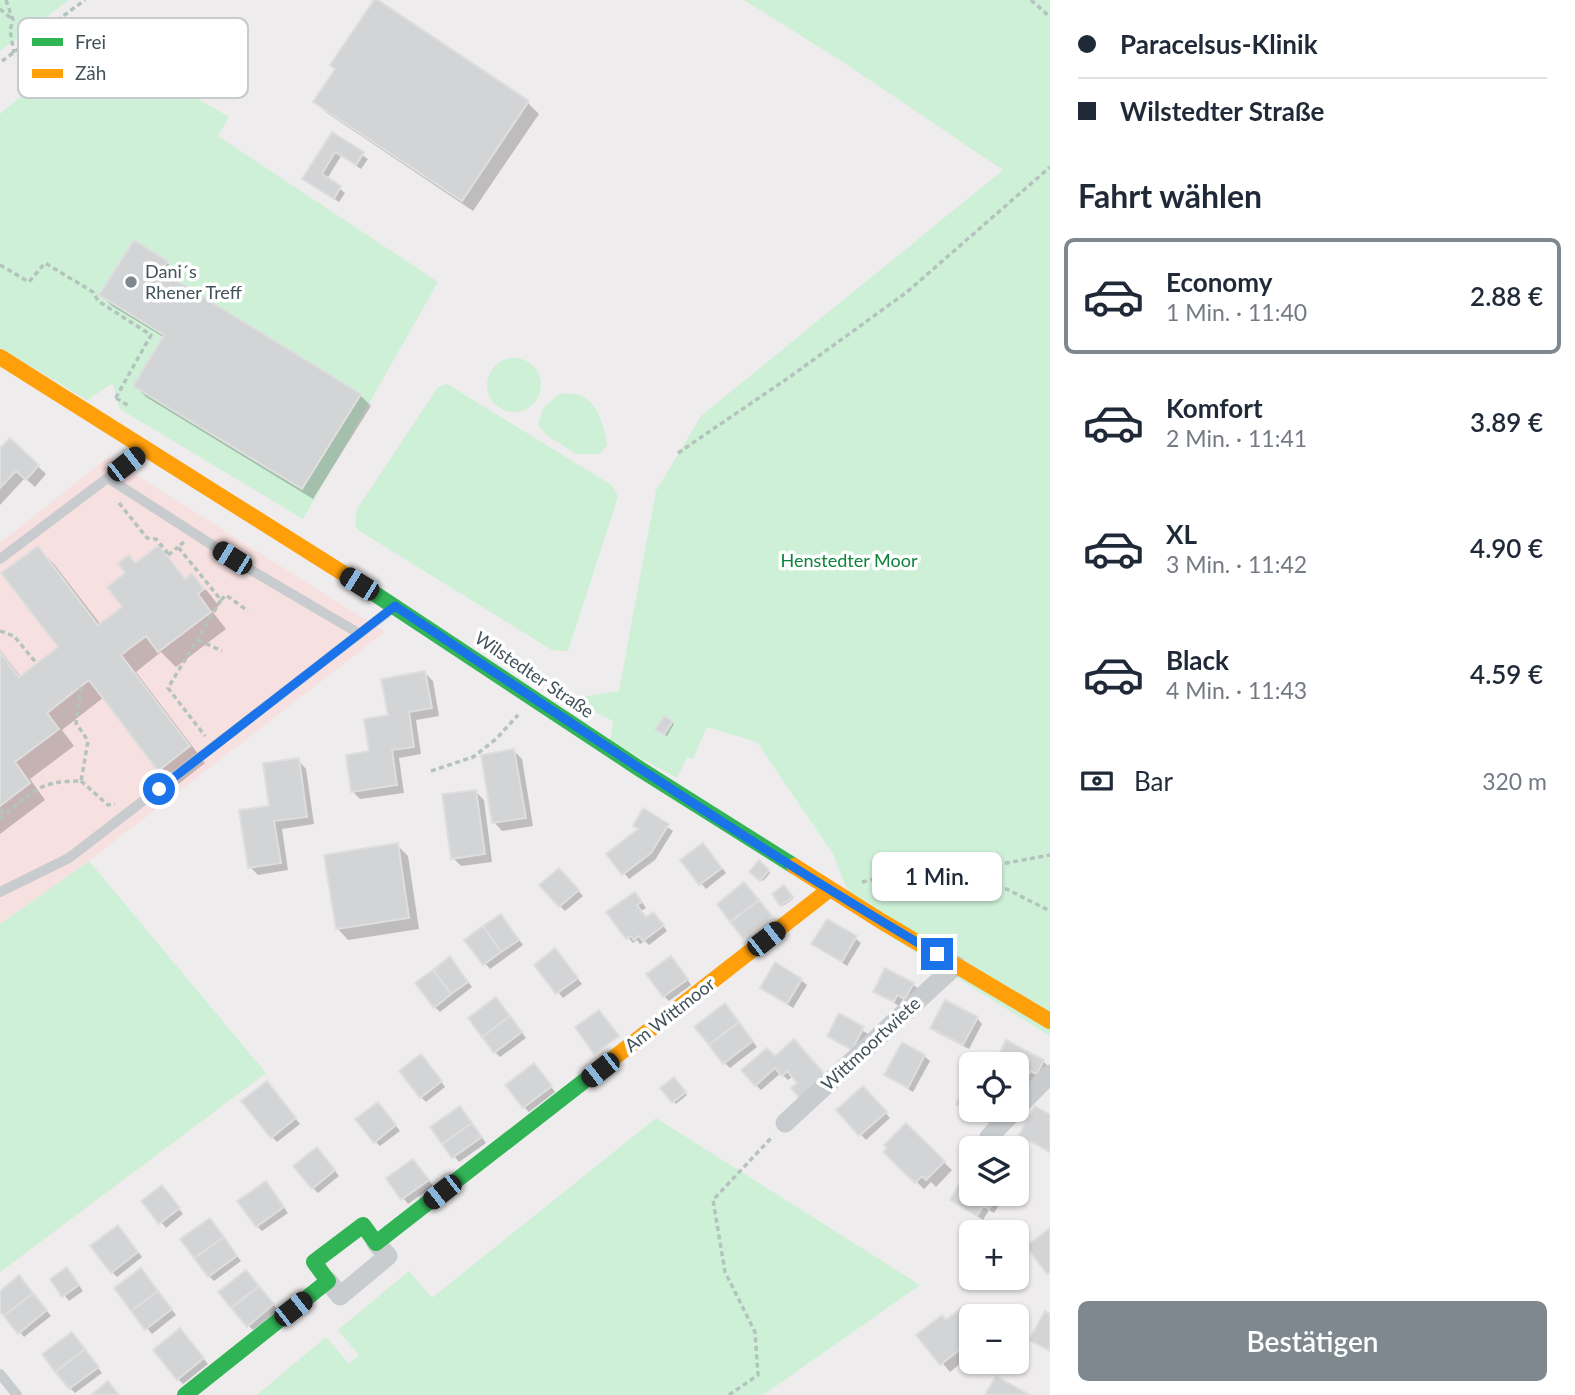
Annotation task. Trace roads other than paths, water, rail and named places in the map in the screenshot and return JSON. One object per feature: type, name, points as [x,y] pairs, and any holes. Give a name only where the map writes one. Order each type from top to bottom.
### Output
[{"type":"street","name":"Wilstedter Straße","points":[[0,357],[395,606],[643,771],[830,889],[1050,1021]]},
{"type":"street","name":"Am Wittmoor","points":[[376,1243],[830,889]]},
{"type":"street","name":"Wittmoortwiete","points":[[785,1123],[956,965]]},
{"type":"street","points":[[1029,1096],[1050,1074]]},
{"type":"street","points":[[990,1136],[1003,1122]]},
{"type":"street","points":[[362,1225],[388,1256],[340,1296],[328,1281],[314,1262],[362,1225]]},
{"type":"street","points":[[185,1395],[328,1281]]},
{"type":"lane","points":[[0,559],[144,450]]},
{"type":"lane","points":[[105,480],[360,634]]},
{"type":"lane","points":[[0,892],[69,858],[395,606]]},
{"type":"lane","points":[[0,1374],[17,1395]]},
{"type":"place","name":"Dani´s Rhener Treff","points":[[131,282]]},
{"type":"park label","name":"Henstedter Moor","points":[[849,561]]}]
